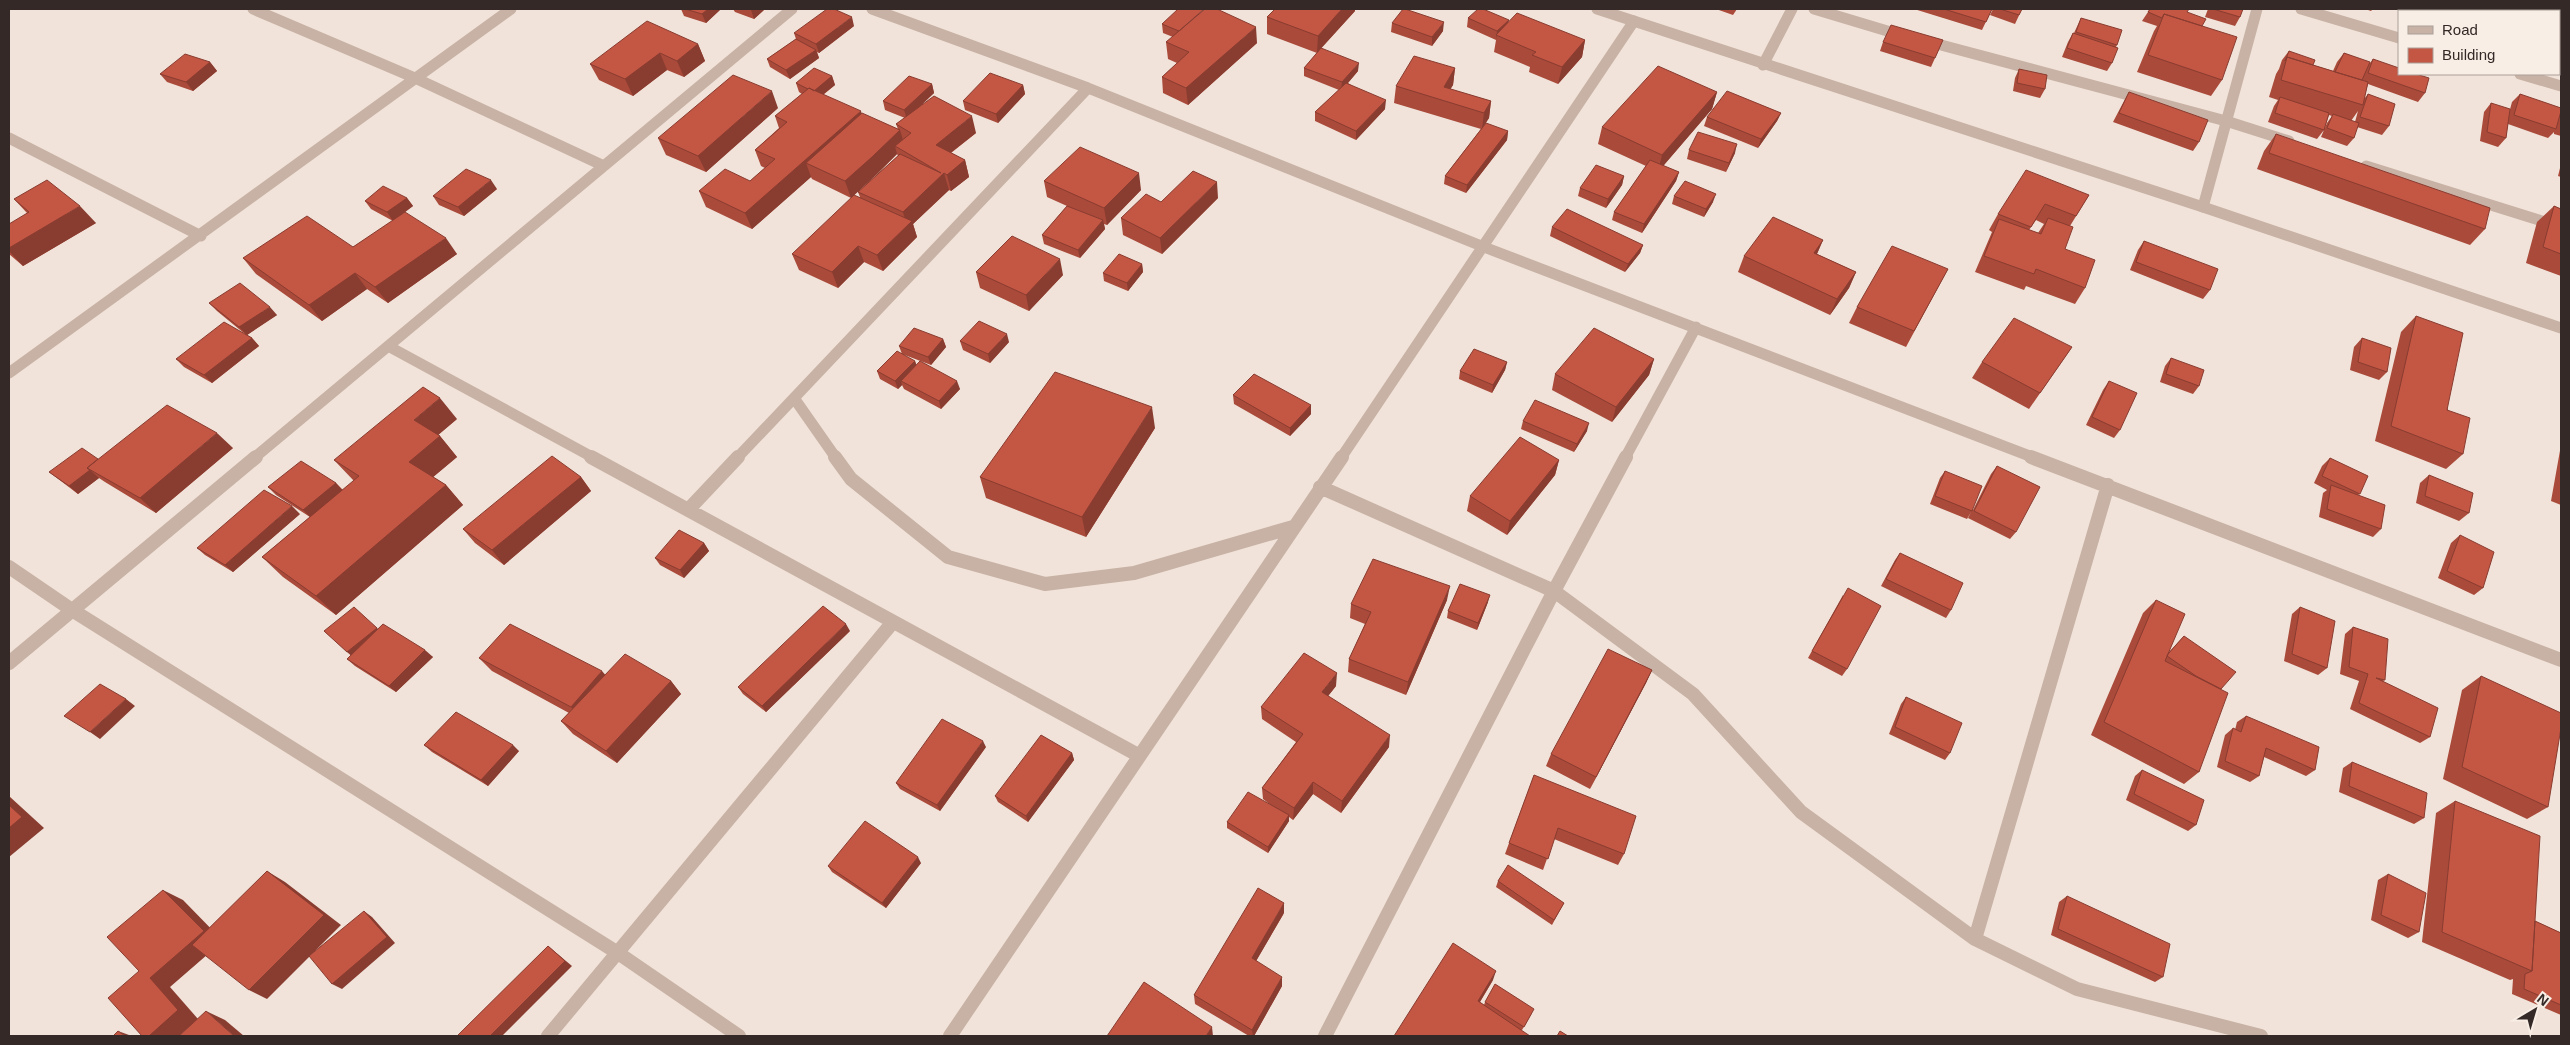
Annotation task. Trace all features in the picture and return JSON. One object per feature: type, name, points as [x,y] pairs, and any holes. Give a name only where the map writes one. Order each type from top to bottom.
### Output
[{"type":"street","points":[[253,9],[415,78],[604,166]]},
{"type":"street","points":[[9,373],[201,236],[512,9]]},
{"type":"street","points":[[9,663],[792,9]]},
{"type":"street","points":[[872,9],[1088,88],[1484,247],[2561,660]]},
{"type":"street","points":[[1597,9],[1763,65],[2203,207],[2561,328]]},
{"type":"street","points":[[1763,65],[1792,9]]},
{"type":"street","points":[[1814,9],[1874,28],[2226,122],[2300,145]]},
{"type":"street","points":[[2203,207],[2257,9]]},
{"type":"street","points":[[2300,9],[2398,38]]},
{"type":"street","points":[[950,1036],[1138,755],[1484,247],[1634,21]]},
{"type":"street","points":[[2523,75],[2561,86]]},
{"type":"street","points":[[688,510],[1088,88]]},
{"type":"street","points":[[9,138],[18,145],[201,236]]},
{"type":"street","points":[[9,152],[18,145]]},
{"type":"street","points":[[2356,163],[2561,227]]},
{"type":"street","points":[[1324,1036],[1554,592],[1696,327]]},
{"type":"street","points":[[388,346],[1138,755]]},
{"type":"street","points":[[794,398],[851,479],[948,557],[1045,584],[1134,573],[1293,527]]},
{"type":"street","points":[[1975,939],[2108,485]]},
{"type":"street","points":[[1320,488],[1554,592],[1693,694],[1801,812],[1975,939],[2077,989],[2261,1036]]},
{"type":"street","points":[[9,567],[72,610],[618,953],[739,1036]]},
{"type":"street","points":[[548,1036],[893,622]]},
{"type":"building","points":[[685,9],[708,9],[702,14]]},
{"type":"building","points":[[827,9],[834,9],[852,17],[816,44],[794,33]]},
{"type":"building","points":[[1178,9],[1204,9],[1179,31],[1162,24]]},
{"type":"building","points":[[1205,9],[1217,9],[1256,27],[1186,88],[1162,77],[1189,52],[1166,42]]},
{"type":"building","points":[[1275,9],[1342,9],[1318,36],[1267,17]]},
{"type":"building","points":[[1403,9],[1444,22],[1432,37],[1392,23]]},
{"type":"building","points":[[1478,9],[1483,9],[1509,20],[1497,31],[1468,18]]},
{"type":"building","points":[[1944,9],[1992,9],[1986,22]]},
{"type":"building","points":[[2000,9],[2022,9],[2019,15]]},
{"type":"building","points":[[2150,9],[2189,9],[2187,12],[2206,19],[2202,26],[2164,14],[2162,18],[2148,12]]},
{"type":"building","points":[[2213,9],[2243,9],[2240,17]]},
{"type":"building","points":[[2514,9],[2536,9],[2536,10]]},
{"type":"building","points":[[1517,13],[1585,40],[1562,67],[1532,55],[1536,52],[1496,35]]},
{"type":"building","points":[[2164,14],[2237,37],[2222,80],[2148,55]]},
{"type":"building","points":[[2081,18],[2122,30],[2117,45],[2076,32]]},
{"type":"building","points":[[647,21],[698,44],[677,61],[660,53],[625,79],[590,64]]},
{"type":"building","points":[[1891,25],[1943,40],[1935,58],[1883,42]]},
{"type":"building","points":[[2073,33],[2118,48],[2112,63],[2067,48]]},
{"type":"building","points":[[796,39],[816,50],[786,70],[767,59]]},
{"type":"building","points":[[1321,48],[1359,63],[1342,82],[1304,68]]},
{"type":"building","points":[[2289,51],[2315,60],[2313,65],[2287,57],[2285,61]]},
{"type":"building","points":[[2344,53],[2370,62],[2362,80],[2335,72]]},
{"type":"building","points":[[185,54],[210,62],[186,82],[160,74]]},
{"type":"building","points":[[1414,56],[1455,68],[1444,87],[1491,101],[1484,113],[1396,86]]},
{"type":"building","points":[[2287,57],[2368,82],[2363,105],[2281,80]]},
{"type":"building","points":[[2373,59],[2398,68],[2398,75],[2419,75],[2429,78],[2425,93],[2368,73]]},
{"type":"building","points":[[1658,66],[1717,92],[1662,155],[1602,127]]},
{"type":"building","points":[[814,68],[832,76],[814,91],[796,83]]},
{"type":"building","points":[[2019,69],[2047,75],[2045,89],[2017,83]]},
{"type":"building","points":[[990,73],[1023,85],[996,114],[963,101]]},
{"type":"building","points":[[733,75],[772,91],[698,156],[658,138]]},
{"type":"building","points":[[909,76],[932,84],[904,110],[883,101]]},
{"type":"building","points":[[1346,83],[1386,100],[1356,131],[1315,112]]},
{"type":"building","points":[[809,88],[861,111],[745,213],[699,191],[725,169],[750,181],[775,159],[755,150],[787,122],[775,116]]},
{"type":"building","points":[[1727,91],[1781,113],[1761,139],[1707,117]]},
{"type":"building","points":[[2129,92],[2208,120],[2199,142],[2119,113]]},
{"type":"building","points":[[2368,94],[2395,104],[2389,126],[2360,117]]},
{"type":"building","points":[[2520,94],[2561,108],[2556,129],[2514,115]]},
{"type":"building","points":[[934,96],[972,116],[936,145],[965,160],[947,175],[944,173],[903,212],[858,192],[900,154],[941,173],[895,146],[911,133],[896,124]]},
{"type":"building","points":[[2280,97],[2329,113],[2324,130],[2275,113]]},
{"type":"building","points":[[2491,103],[2510,109],[2506,138],[2487,132]]},
{"type":"building","points":[[862,113],[900,130],[845,181],[806,163]]},
{"type":"building","points":[[2333,114],[2359,123],[2354,138],[2327,128]]},
{"type":"building","points":[[1486,123],[1508,131],[1467,185],[1445,176]]},
{"type":"building","points":[[1698,132],[1737,144],[1729,163],[1689,150]]},
{"type":"building","points":[[2276,134],[2490,208],[2485,229],[2269,153]]},
{"type":"building","points":[[1080,147],[1139,173],[1104,208],[1044,181]]},
{"type":"building","points":[[1650,160],[1679,172],[1644,224],[1614,212]]},
{"type":"building","points":[[1596,165],[1624,176],[1608,199],[1580,188]]},
{"type":"building","points":[[466,169],[491,180],[458,207],[433,196]]},
{"type":"building","points":[[2026,170],[2089,195],[2076,216],[2045,204],[2031,227],[1998,214]]},
{"type":"building","points":[[1193,171],[1217,182],[1160,238],[1121,218],[1146,194],[1161,202]]},
{"type":"building","points":[[47,180],[80,206],[9,248],[9,224],[29,212],[14,199]]},
{"type":"building","points":[[1685,181],[1716,194],[1706,209],[1674,196]]},
{"type":"building","points":[[383,186],[407,198],[387,212],[365,201]]},
{"type":"building","points":[[854,195],[912,221],[877,255],[858,246],[832,272],[792,254]]},
{"type":"building","points":[[1067,206],[1103,220],[1078,250],[1042,235]]},
{"type":"building","points":[[2554,206],[2561,209],[2561,254],[2543,247]]},
{"type":"building","points":[[1567,209],[1643,245],[1628,264],[1552,227]]},
{"type":"building","points":[[405,212],[446,238],[375,287],[355,273],[309,305],[243,258],[307,216],[353,247]]},
{"type":"building","points":[[1773,217],[1823,240],[1814,253],[1856,272],[1837,299],[1744,256]]},
{"type":"building","points":[[2048,218],[2073,227],[2065,249],[2095,260],[2085,288],[2036,269],[2034,274],[1984,256],[1999,219],[2041,234]]},
{"type":"building","points":[[1012,236],[1060,259],[1026,295],[976,272]]},
{"type":"building","points":[[2144,241],[2218,269],[2210,290],[2136,262]]},
{"type":"building","points":[[1892,246],[1948,269],[1914,331],[1857,307]]},
{"type":"building","points":[[1119,254],[1142,264],[1127,283],[1103,273]]},
{"type":"building","points":[[240,283],[270,307],[239,327],[209,303]]},
{"type":"building","points":[[2416,316],[2463,333],[2447,410],[2470,418],[2463,454],[2391,426]]},
{"type":"building","points":[[2014,318],[2072,347],[2040,393],[1982,362]]},
{"type":"building","points":[[979,321],[1007,334],[988,354],[960,341]]},
{"type":"building","points":[[224,322],[252,338],[204,375],[176,359]]},
{"type":"building","points":[[914,328],[943,339],[928,357],[899,346]]},
{"type":"building","points":[[1594,328],[1654,359],[1616,407],[1555,374]]},
{"type":"building","points":[[2362,338],[2391,348],[2387,372],[2358,362]]},
{"type":"building","points":[[1474,349],[1507,362],[1493,385],[1460,371]]},
{"type":"building","points":[[897,351],[915,361],[895,381],[877,371]]},
{"type":"building","points":[[2171,358],[2204,370],[2199,386],[2166,374]]},
{"type":"building","points":[[920,361],[957,381],[939,401],[901,381]]},
{"type":"building","points":[[1055,372],[1152,407],[1082,517],[980,477]]},
{"type":"building","points":[[1254,374],[1311,405],[1290,428],[1233,395]]},
{"type":"building","points":[[2109,381],[2137,393],[2120,430],[2092,417]]},
{"type":"building","points":[[423,387],[440,398],[414,420],[440,436],[409,462],[446,485],[316,596],[262,557],[359,476],[334,460]]},
{"type":"building","points":[[1535,400],[1589,423],[1577,444],[1523,421]]},
{"type":"building","points":[[167,405],[217,433],[140,498],[87,468]]},
{"type":"building","points":[[1520,437],[1559,460],[1510,521],[1470,496]]},
{"type":"building","points":[[82,448],[98,459],[87,468],[90,470],[69,486],[49,472]]},
{"type":"building","points":[[552,456],[581,477],[492,550],[463,529]]},
{"type":"building","points":[[2330,458],[2368,476],[2360,494],[2322,476]]},
{"type":"building","points":[[301,461],[336,483],[303,510],[268,487]]},
{"type":"building","points":[[1997,466],[2040,487],[2016,532],[1974,511]]},
{"type":"building","points":[[1945,471],[1982,486],[1972,511],[1935,496]]},
{"type":"building","points":[[2429,475],[2473,493],[2469,513],[2425,496]]},
{"type":"building","points":[[2331,485],[2385,505],[2381,529],[2327,509]]},
{"type":"building","points":[[264,490],[292,506],[225,565],[197,548]]},
{"type":"building","points":[[679,530],[704,543],[680,570],[655,558]]},
{"type":"building","points":[[2460,535],[2494,552],[2483,588],[2447,571]]},
{"type":"building","points":[[1900,553],[1963,583],[1951,610],[1886,579]]},
{"type":"building","points":[[1373,559],[1450,586],[1408,682],[1349,659],[1371,612],[1351,604]]},
{"type":"building","points":[[1460,584],[1490,595],[1478,623],[1448,611]]},
{"type":"building","points":[[1848,588],[1881,606],[1847,669],[1812,651]]},
{"type":"building","points":[[2156,600],[2185,614],[2165,661],[2228,693],[2199,772],[2104,722]]},
{"type":"building","points":[[823,606],[846,624],[762,706],[738,687]]},
{"type":"building","points":[[354,607],[377,628],[347,652],[324,631]]},
{"type":"building","points":[[2300,607],[2335,621],[2327,668],[2292,654]]},
{"type":"building","points":[[383,624],[425,650],[389,686],[347,659]]},
{"type":"building","points":[[510,624],[602,671],[571,707],[479,658]]},
{"type":"building","points":[[2353,627],[2388,639],[2385,680],[2376,678],[2438,708],[2430,737],[2359,703],[2368,674],[2349,667]]},
{"type":"building","points":[[2184,636],[2236,672],[2221,689],[2196,676],[2167,656]]},
{"type":"building","points":[[1608,649],[1652,670],[1596,777],[1551,754]]},
{"type":"building","points":[[1304,653],[1337,673],[1322,692],[1390,735],[1342,801],[1313,782],[1294,808],[1262,788],[1303,734],[1261,707]]},
{"type":"building","points":[[625,654],[671,681],[606,751],[561,721]]},
{"type":"building","points":[[2481,676],[2561,713],[2561,728],[2548,807],[2462,767]]},
{"type":"building","points":[[100,684],[126,699],[90,732],[64,716]]},
{"type":"building","points":[[1906,697],[1962,723],[1950,753],[1895,727]]},
{"type":"building","points":[[456,712],[513,745],[481,780],[424,745]]},
{"type":"building","points":[[2246,716],[2319,747],[2315,770],[2266,748],[2259,776],[2225,761],[2233,728],[2241,732]]},
{"type":"building","points":[[942,719],[983,741],[937,805],[896,783]]},
{"type":"building","points":[[1041,735],[1072,753],[1026,816],[995,796]]},
{"type":"building","points":[[2352,762],[2427,793],[2424,818],[2349,786]]},
{"type":"building","points":[[2142,770],[2204,800],[2196,825],[2134,794]]},
{"type":"building","points":[[1534,775],[1636,816],[1624,854],[1558,828],[1548,859],[1509,843]]},
{"type":"building","points":[[1248,792],[1289,815],[1268,847],[1227,822]]},
{"type":"building","points":[[2455,801],[2540,836],[2532,971],[2442,932]]},
{"type":"building","points":[[9,805],[22,817],[9,828]]},
{"type":"building","points":[[865,821],[918,857],[882,903],[828,866]]},
{"type":"building","points":[[1508,865],[1564,903],[1554,920],[1498,881]]},
{"type":"building","points":[[267,871],[324,915],[249,990],[192,945]]},
{"type":"building","points":[[2388,874],[2426,893],[2419,932],[2381,915]]},
{"type":"building","points":[[1258,888],[1284,903],[1252,958],[1282,977],[1252,1030],[1194,995]]},
{"type":"building","points":[[163,890],[204,931],[150,978],[178,1010],[149,1036],[142,1036],[108,998],[139,971],[107,937]]},
{"type":"building","points":[[2067,896],[2170,944],[2163,977],[2058,929]]},
{"type":"building","points":[[364,911],[387,937],[332,984],[309,956]]},
{"type":"building","points":[[2535,921],[2561,933],[2561,1005],[2524,989],[2525,974],[2532,971]]},
{"type":"building","points":[[1453,943],[1496,971],[1478,1001],[1530,1036],[1394,1036]]},
{"type":"building","points":[[548,946],[565,961],[490,1036],[457,1036]]},
{"type":"building","points":[[1144,982],[1212,1027],[1206,1036],[1107,1036]]},
{"type":"building","points":[[1495,984],[1534,1009],[1524,1027],[1485,1002]]},
{"type":"building","points":[[206,1011],[234,1036],[179,1036]]},
{"type":"building","points":[[118,1031],[125,1036],[113,1036]]},
{"type":"building","points":[[1560,1031],[1568,1036],[1557,1036]]}]
